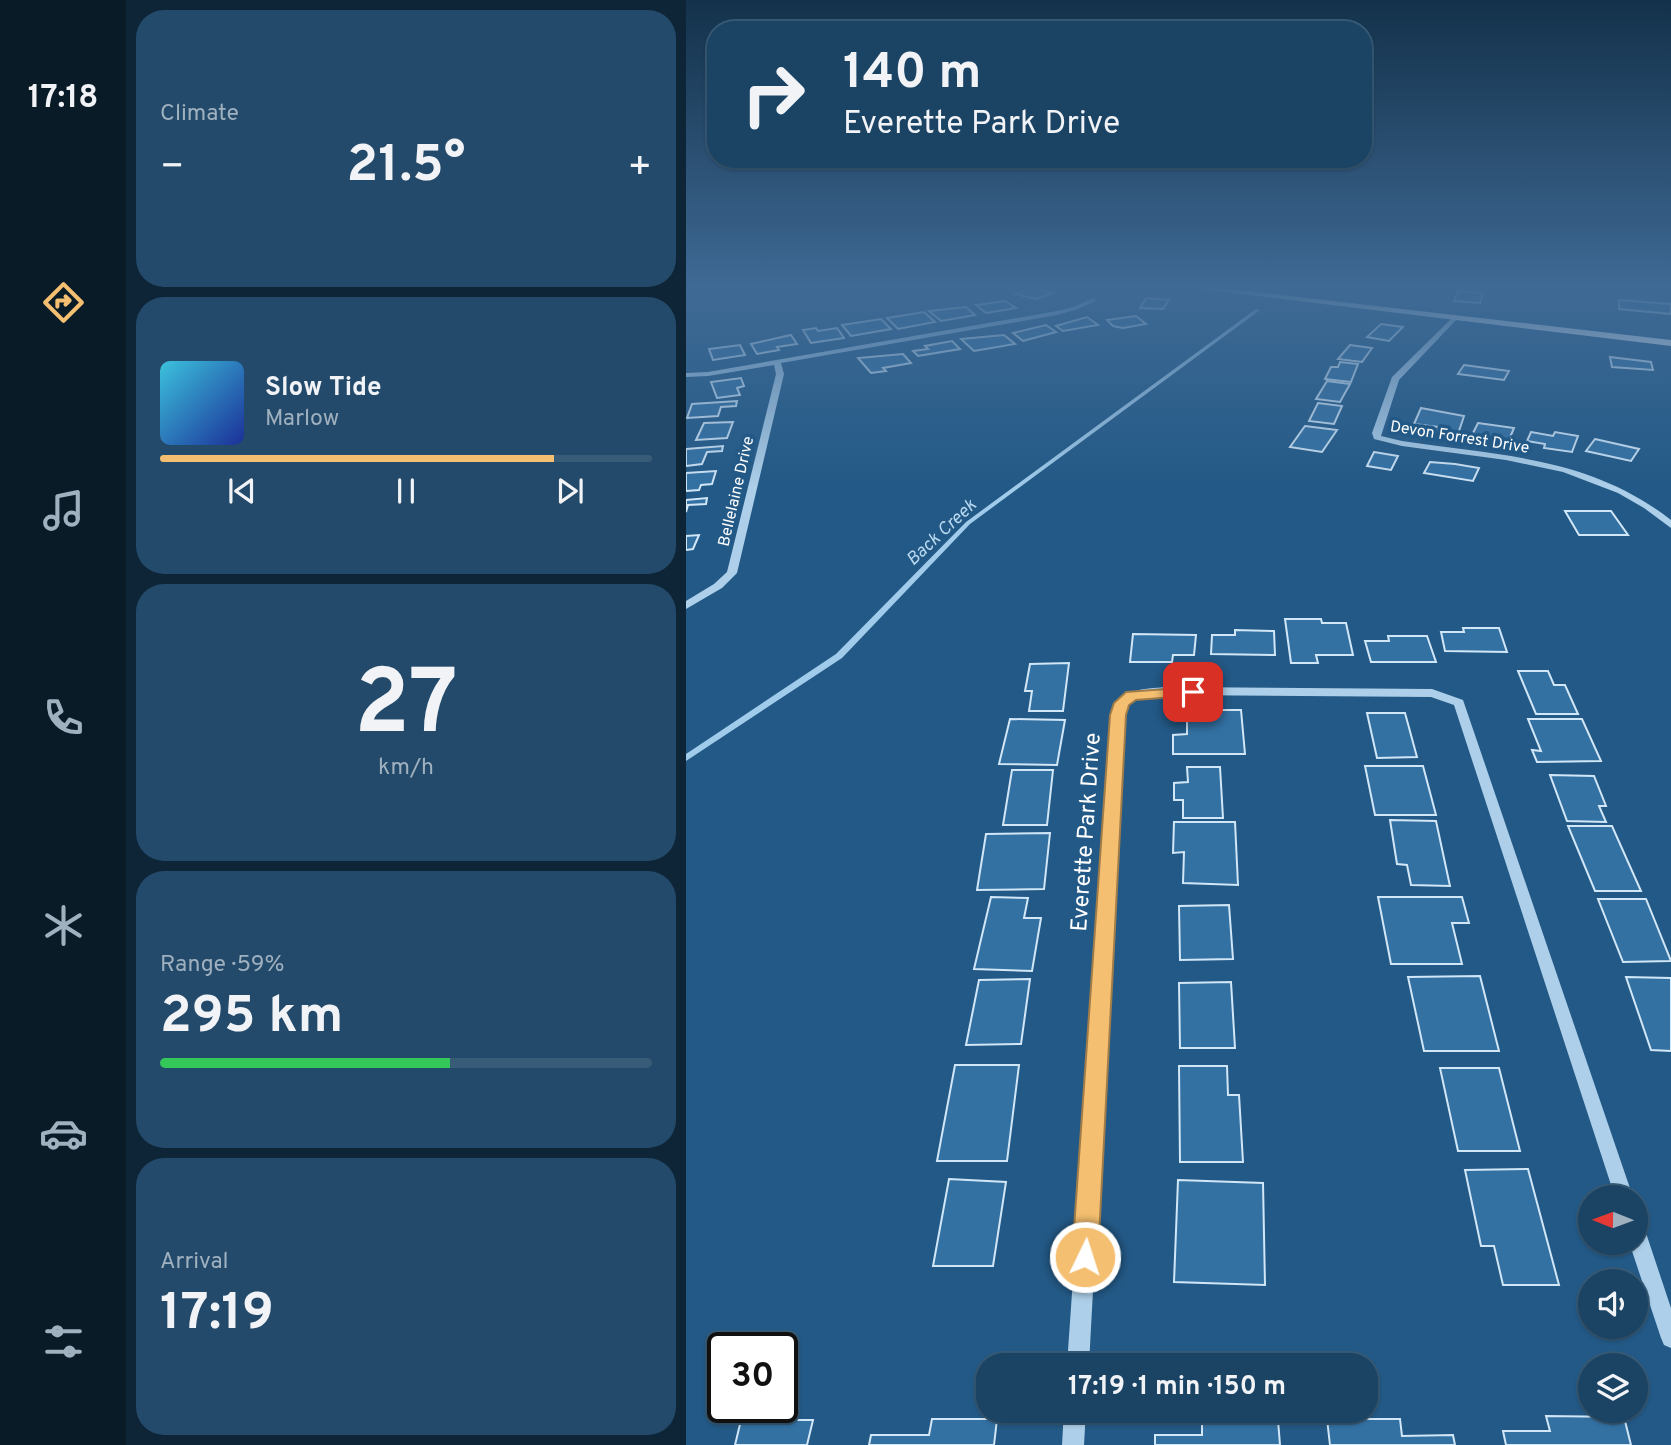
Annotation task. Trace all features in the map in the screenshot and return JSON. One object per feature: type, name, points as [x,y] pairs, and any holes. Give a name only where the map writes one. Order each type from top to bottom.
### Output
[{"type":"street","points":[[686,375],[826,353]]},
{"type":"street","name":"Devon Forrest Drive","points":[[1420,353],[1395,379],[1376,433],[1377,437],[1533,461],[1579,473],[1621,489],[1650,506],[1671,525]]},
{"type":"street","name":"Bellelaine Drive","points":[[686,606],[718,586],[732,573],[779,374],[777,362]]},
{"type":"street","name":"Everette Park Drive","points":[[1079,1353],[1118,715],[1121,703],[1132,696],[1167,691],[1432,693],[1459,702],[1620,1185]]},
{"type":"street","points":[[1643,1255],[1671,1338]]},
{"type":"street","points":[[1073,1445],[1074,1423]]},
{"type":"building","points":[[711,353],[745,355],[713,360]]},
{"type":"building","points":[[1343,353],[1368,353],[1362,362],[1338,359]]},
{"type":"building","points":[[903,354],[911,363],[871,373],[858,358]]},
{"type":"building","points":[[1610,357],[1651,362],[1653,370],[1612,367]]},
{"type":"building","points":[[1340,362],[1358,364],[1351,382],[1325,379],[1331,367],[1338,367]]},
{"type":"building","points":[[1464,365],[1509,371],[1504,380],[1458,374]]},
{"type":"building","points":[[741,378],[744,386],[737,388],[740,395],[717,398],[711,382]]},
{"type":"building","points":[[1327,381],[1350,384],[1340,402],[1316,399]]},
{"type":"building","points":[[737,401],[736,406],[721,407],[718,416],[687,418],[692,404]]},
{"type":"building","points":[[1318,403],[1342,406],[1334,424],[1309,421]]},
{"type":"building","points":[[1421,408],[1464,416],[1458,434],[1437,432],[1439,427],[1414,424]]},
{"type":"building","points":[[733,422],[727,438],[696,440],[704,423]]},
{"type":"building","points":[[1478,423],[1514,428],[1509,440],[1472,435]]},
{"type":"building","points":[[1305,426],[1337,430],[1322,452],[1290,447]]},
{"type":"building","points":[[1531,432],[1553,436],[1555,432],[1578,436],[1572,452],[1544,448],[1545,444],[1527,441]]},
{"type":"building","points":[[1595,439],[1639,449],[1631,461],[1586,451]]},
{"type":"building","points":[[723,446],[722,451],[707,452],[702,464],[686,466],[686,449]]},
{"type":"building","points":[[1374,452],[1398,456],[1391,470],[1367,466]]},
{"type":"building","points":[[1430,462],[1479,468],[1473,481],[1424,473]]},
{"type":"building","points":[[716,471],[712,484],[701,485],[699,490],[686,491],[686,473]]},
{"type":"building","points":[[707,498],[706,504],[688,505],[686,512],[686,500]]},
{"type":"building","points":[[1565,511],[1611,511],[1628,535],[1579,535]]},
{"type":"building","points":[[699,535],[693,549],[686,550],[686,536]]},
{"type":"building","points":[[1285,619],[1321,619],[1322,623],[1346,623],[1353,655],[1316,655],[1318,663],[1291,663]]},
{"type":"building","points":[[1463,628],[1499,628],[1507,652],[1445,651],[1441,632],[1464,632]]},
{"type":"building","points":[[1235,630],[1274,631],[1275,655],[1211,654],[1212,635],[1235,635]]},
{"type":"building","points":[[1133,634],[1196,635],[1194,655],[1173,655],[1172,662],[1130,662]]},
{"type":"building","points":[[1388,636],[1427,636],[1436,662],[1371,662],[1365,641],[1389,641]]},
{"type":"building","points":[[1069,663],[1063,711],[1029,711],[1032,691],[1025,691],[1030,664]]},
{"type":"building","points":[[1518,671],[1548,671],[1554,685],[1565,685],[1578,714],[1536,714]]},
{"type":"building","points":[[1187,710],[1241,710],[1245,754],[1173,754],[1173,735],[1187,734]]},
{"type":"building","points":[[1367,713],[1405,713],[1417,757],[1377,758]]},
{"type":"building","points":[[1010,719],[1065,720],[1057,765],[999,764]]},
{"type":"building","points":[[1528,719],[1582,719],[1601,761],[1537,762],[1532,750],[1541,751]]},
{"type":"building","points":[[1365,766],[1423,766],[1436,815],[1375,815]]},
{"type":"building","points":[[1187,767],[1220,767],[1223,818],[1183,818],[1183,800],[1174,800],[1174,783],[1188,782]]},
{"type":"building","points":[[1012,770],[1053,770],[1047,825],[1003,825]]},
{"type":"building","points":[[1550,775],[1594,776],[1606,806],[1599,806],[1606,822],[1567,821]]},
{"type":"building","points":[[1390,820],[1436,821],[1450,886],[1411,885],[1407,865],[1397,864]]},
{"type":"building","points":[[1174,822],[1235,822],[1238,885],[1183,883],[1184,852],[1173,853]]},
{"type":"building","points":[[1568,826],[1612,826],[1641,891],[1595,891]]},
{"type":"building","points":[[1050,833],[1044,889],[977,890],[986,834]]},
{"type":"building","points":[[991,897],[1028,898],[1024,918],[1041,918],[1032,971],[974,969]]},
{"type":"building","points":[[1378,897],[1462,897],[1469,923],[1452,923],[1462,964],[1391,964]]},
{"type":"building","points":[[1598,899],[1646,899],[1671,961],[1623,962]]},
{"type":"building","points":[[1229,905],[1233,959],[1180,960],[1179,906]]},
{"type":"building","points":[[1480,976],[1499,1051],[1424,1051],[1408,977]]},
{"type":"building","points":[[1626,977],[1671,978],[1671,1051],[1651,1050]]},
{"type":"building","points":[[1030,979],[1021,1044],[966,1045],[979,980]]},
{"type":"building","points":[[1231,982],[1235,1048],[1180,1048],[1179,983]]},
{"type":"building","points":[[955,1065],[1019,1065],[1007,1161],[937,1161]]},
{"type":"building","points":[[1179,1066],[1227,1066],[1228,1095],[1239,1095],[1243,1162],[1180,1162]]},
{"type":"building","points":[[1440,1068],[1499,1068],[1520,1151],[1458,1151]]},
{"type":"building","points":[[1528,1169],[1559,1285],[1503,1285],[1494,1246],[1481,1246],[1465,1170]]},
{"type":"building","points":[[949,1179],[1006,1182],[993,1266],[933,1266]]},
{"type":"building","points":[[1178,1180],[1263,1183],[1265,1285],[1174,1282]]},
{"type":"building","points":[[1546,1416],[1578,1416],[1578,1423],[1626,1423],[1631,1445],[1506,1445],[1503,1431],[1550,1431]]},
{"type":"building","points":[[932,1419],[976,1419],[976,1423],[997,1423],[994,1445],[869,1445],[871,1435],[929,1435]]},
{"type":"building","points":[[1378,1419],[1400,1419],[1402,1436],[1453,1435],[1455,1445],[1330,1445],[1327,1423],[1378,1423]]},
{"type":"building","points":[[798,1420],[813,1420],[807,1445],[735,1445],[740,1423],[798,1423]]},
{"type":"building","points":[[1202,1423],[1278,1423],[1280,1445],[1155,1445],[1155,1435],[1202,1435]]},
{"type":"waterway","name":"Back Creek","points":[[686,758],[839,656],[968,523],[1199,353]]},
{"type":"route","points":[[1085,1257],[1118,715],[1121,703],[1132,696],[1167,691],[1193,692]]}]
